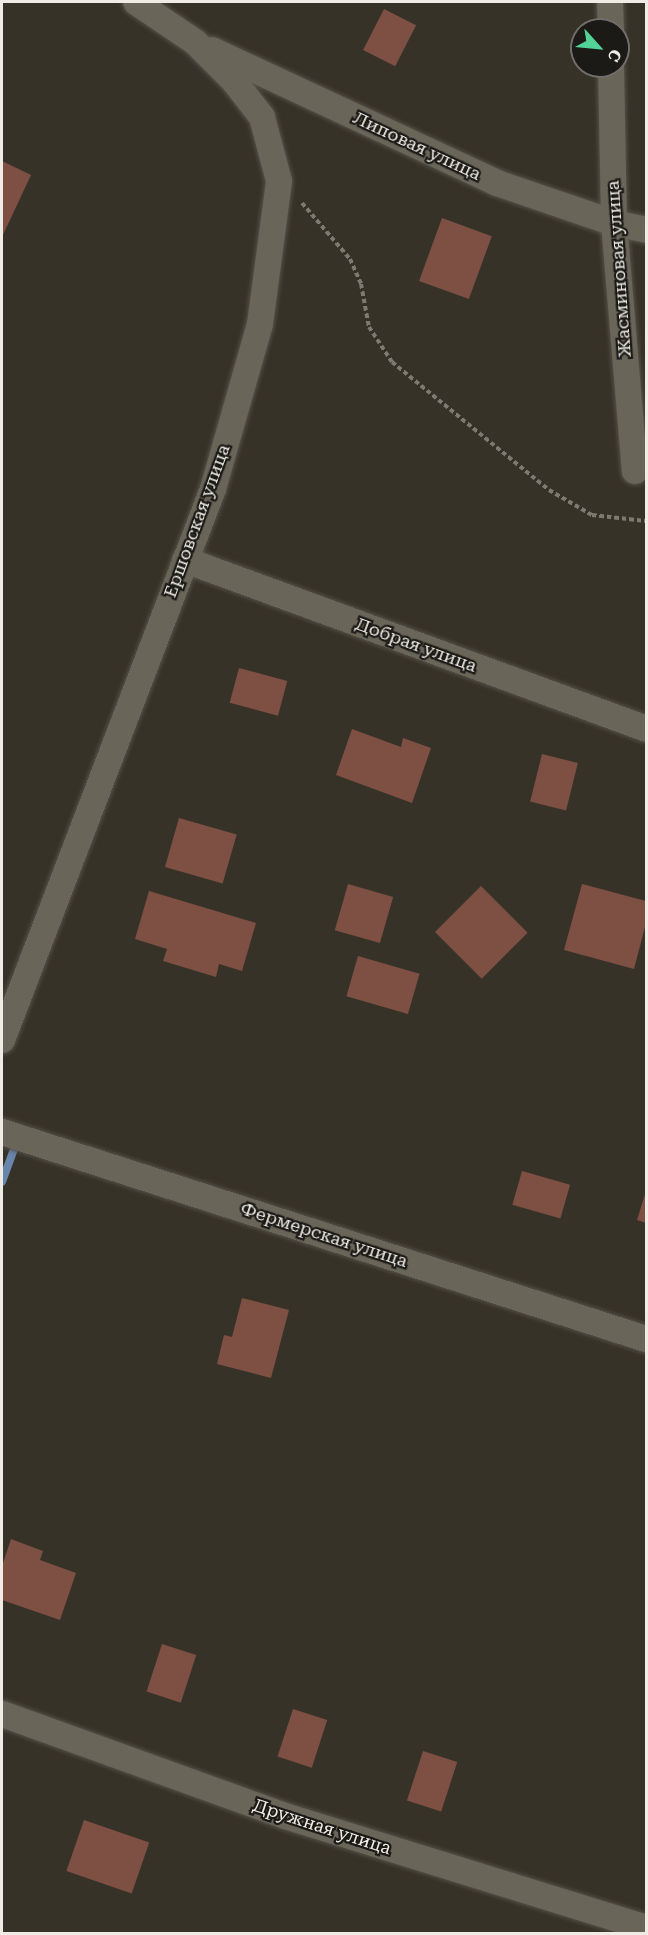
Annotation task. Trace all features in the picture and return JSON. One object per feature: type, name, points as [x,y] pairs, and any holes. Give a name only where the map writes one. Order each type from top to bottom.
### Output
[{"type":"street","name":"Ершовская улица","points":[[2,1040],[213,489],[260,324],[279,181],[262,117],[195,42],[136,2]]},
{"type":"street","points":[[610,2],[611,18]]},
{"type":"street","name":"Липовая улица","points":[[195,42],[496,183],[614,223],[646,230]]},
{"type":"street","name":"Жасминовая улица","points":[[611,78],[614,223],[635,471]]},
{"type":"street","name":"Добрая улица","points":[[185,560],[646,729]]},
{"type":"street","name":"Фермерская улица","points":[[2,1132],[646,1339]]},
{"type":"street","name":"Дружная улица","points":[[2,1714],[285,1816],[646,1928]]},
{"type":"path","points":[[279,181],[324,225],[350,259],[361,284],[369,327],[392,362],[549,490],[592,515],[646,521]]},
{"type":"building","points":[[384,9],[416,25],[395,66],[363,50]]},
{"type":"building","points":[[2,161],[31,175],[2,237]]},
{"type":"building","points":[[442,218],[492,236],[469,299],[419,281]]},
{"type":"building","points":[[239,668],[287,681],[278,716],[230,703]]},
{"type":"building","points":[[352,729],[401,747],[403,738],[431,748],[412,803],[336,775]]},
{"type":"building","points":[[542,754],[578,763],[566,810],[530,802]]},
{"type":"building","points":[[179,818],[237,835],[223,884],[165,867]]},
{"type":"building","points":[[348,884],[393,897],[380,943],[335,930]]},
{"type":"building","points":[[582,884],[646,901],[646,923],[634,969],[564,950]]},
{"type":"building","points":[[481,886],[528,933],[482,979],[435,932]]},
{"type":"building","points":[[149,891],[256,923],[242,971],[219,964],[216,977],[163,961],[167,949],[135,939]]},
{"type":"building","points":[[358,956],[420,974],[408,1014],[346,996]]},
{"type":"building","points":[[522,1171],[570,1185],[560,1218],[512,1205]]},
{"type":"building","points":[[646,1191],[646,1223],[637,1220]]},
{"type":"building","points":[[242,1298],[289,1310],[271,1378],[217,1364],[224,1335],[232,1337]]},
{"type":"building","points":[[11,1539],[43,1551],[40,1560],[76,1573],[60,1620],[2,1600],[2,1566]]},
{"type":"building","points":[[162,1644],[196,1655],[181,1703],[147,1692]]},
{"type":"building","points":[[293,1709],[327,1720],[312,1768],[278,1757]]},
{"type":"building","points":[[423,1751],[457,1762],[441,1812],[407,1800]]},
{"type":"building","points":[[84,1820],[149,1842],[132,1894],[66,1871]]},
{"type":"waterway","points":[[2,1182],[14,1149]]}]
